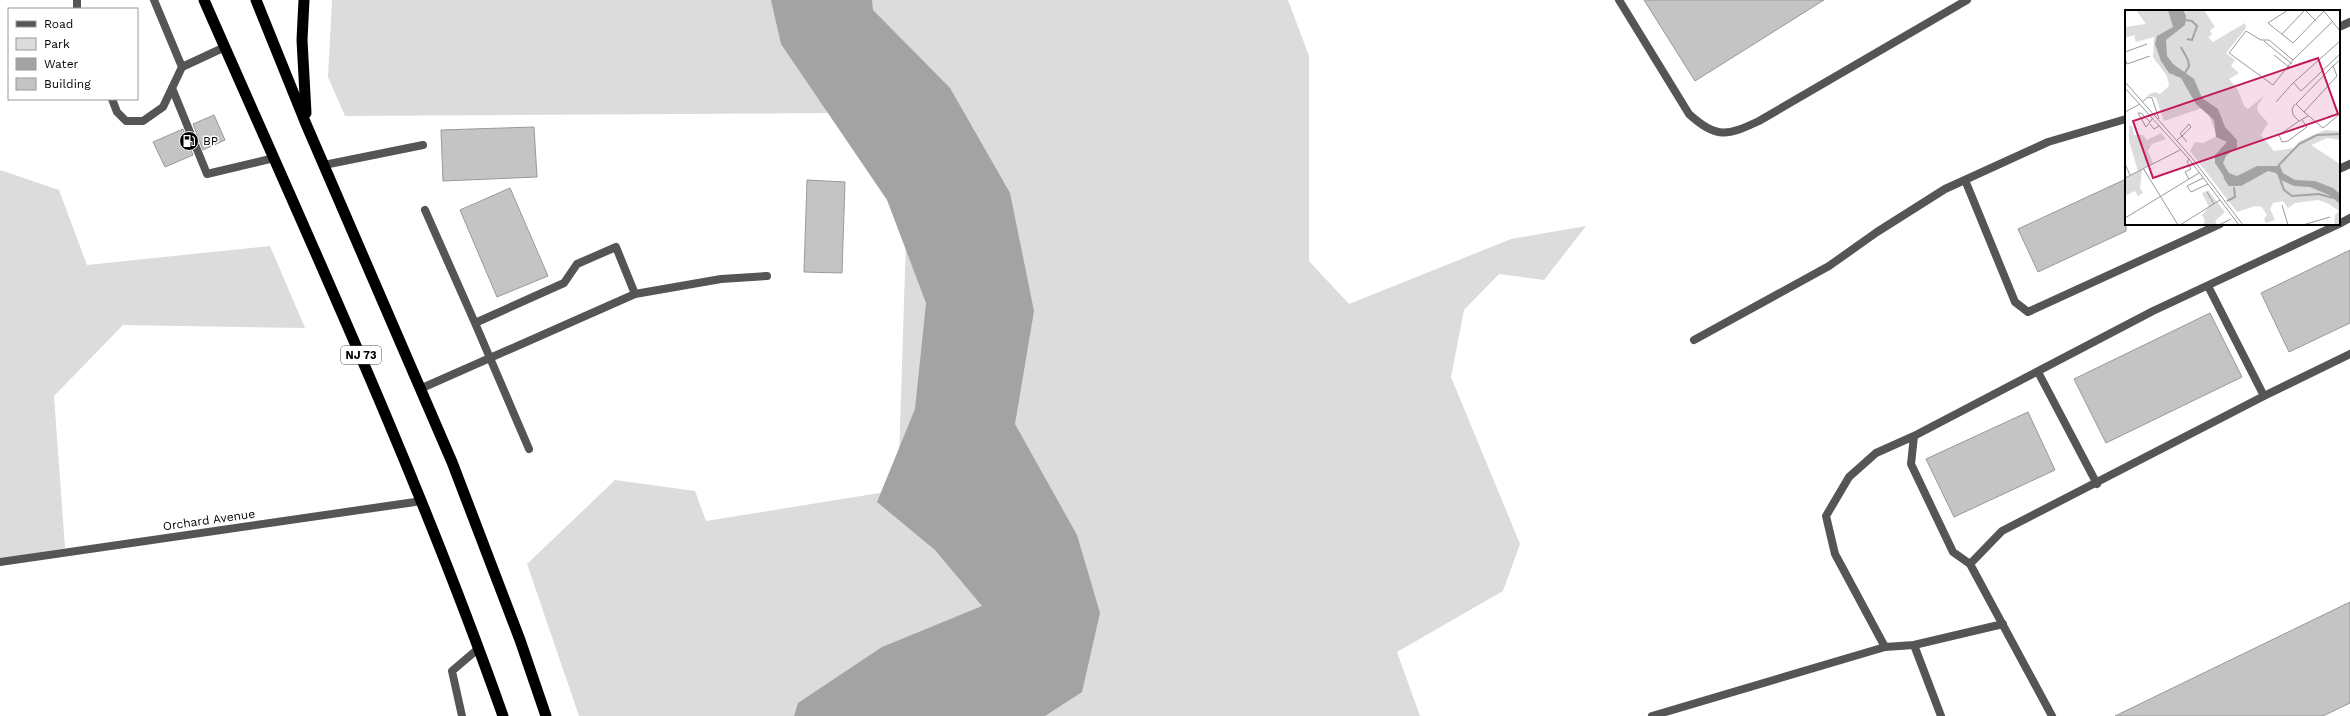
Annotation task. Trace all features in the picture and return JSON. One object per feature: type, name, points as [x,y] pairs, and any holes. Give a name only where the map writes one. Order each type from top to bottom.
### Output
[{"type":"highway","name":"NJ 73","points":[[204,0],[369,373],[422,501],[504,716]]},
{"type":"highway","points":[[256,0],[306,124],[422,388],[476,523],[546,716]]},
{"type":"highway","points":[[304,0],[302,40],[306,124]]},
{"type":"street","points":[[154,0],[182,67]]},
{"type":"street","points":[[1619,0],[1689,114],[1704,128],[1722,134],[1738,131],[1760,121],[1967,0]]},
{"type":"street","points":[[2340,27],[2350,22]]},
{"type":"street","points":[[112,100],[117,112],[126,121],[143,121],[163,107],[182,67],[225,47]]},
{"type":"street","points":[[172,88],[207,174],[274,158]]},
{"type":"street","points":[[1694,340],[1829,266],[1877,232],[1945,189],[2048,142],[2125,119]]},
{"type":"street","points":[[324,165],[423,145]]},
{"type":"street","points":[[2340,169],[2350,164]]},
{"type":"street","points":[[1965,180],[2014,302],[2028,312],[2218,225]]},
{"type":"street","points":[[425,210],[529,449]]},
{"type":"street","points":[[2340,223],[2350,218]]},
{"type":"street","points":[[1885,647],[1835,554],[1826,516],[1849,477],[1876,453],[1914,436],[2208,286],[2337,225]]},
{"type":"street","points":[[475,323],[564,283],[577,264],[616,247],[635,294]]},
{"type":"street","points":[[422,388],[635,294],[721,278],[767,276]]},
{"type":"street","points":[[2208,286],[2264,396]]},
{"type":"street","points":[[1970,564],[2002,531],[2097,484],[2264,396],[2350,354]]},
{"type":"street","points":[[2038,372],[2097,484]]},
{"type":"street","points":[[1914,436],[1911,464],[1954,552],[1970,564],[2052,716]]},
{"type":"street","name":"Orchard Avenue","points":[[0,562],[422,501]]},
{"type":"street","points":[[1652,716],[1885,647],[1914,645],[2003,624]]},
{"type":"street","points":[[1914,645],[1941,716]]},
{"type":"street","points":[[462,716],[452,671],[479,648]]},
{"type":"green space","points":[[332,0],[1288,0],[1309,56],[1309,261],[1349,304],[1511,239],[1586,226],[1544,280],[1499,274],[1464,310],[1451,377],[1520,544],[1503,591],[1397,652],[1420,716],[579,716],[527,564],[615,480],[695,491],[706,521],[898,490],[906,240],[885,162],[835,113],[345,116],[328,77]]},
{"type":"green space","points":[[0,170],[59,190],[87,265],[270,246],[305,328],[123,325],[54,396],[65,548],[0,559]]},
{"type":"water","points":[[771,0],[872,0],[873,10],[950,88],[1010,193],[1034,311],[1015,424],[1077,535],[1100,613],[1082,692],[1045,716],[794,716],[798,703],[882,647],[982,606],[935,550],[877,502],[915,409],[926,303],[887,200],[781,44]]},
{"type":"building","points":[[1644,0],[1824,0],[1695,81]]},
{"type":"building","points":[[214,115],[225,140],[203,150],[193,124]]},
{"type":"building","points":[[534,127],[537,177],[443,181],[441,130]]},
{"type":"building","points":[[183,129],[193,155],[165,167],[153,142]]},
{"type":"building","points":[[2125,179],[2126,231],[2038,272],[2018,229]]},
{"type":"building","points":[[807,180],[845,182],[842,273],[804,272]]},
{"type":"building","points":[[510,188],[548,276],[497,297],[460,210]]},
{"type":"building","points":[[2350,250],[2350,323],[2289,352],[2261,293]]},
{"type":"building","points":[[2210,313],[2242,377],[2106,443],[2074,379]]},
{"type":"building","points":[[2028,412],[2055,470],[1954,517],[1926,459]]},
{"type":"building","points":[[2350,602],[2350,703],[2323,716],[2115,716]]},
{"type":"place","name":"BP","points":[[189,141]]}]
